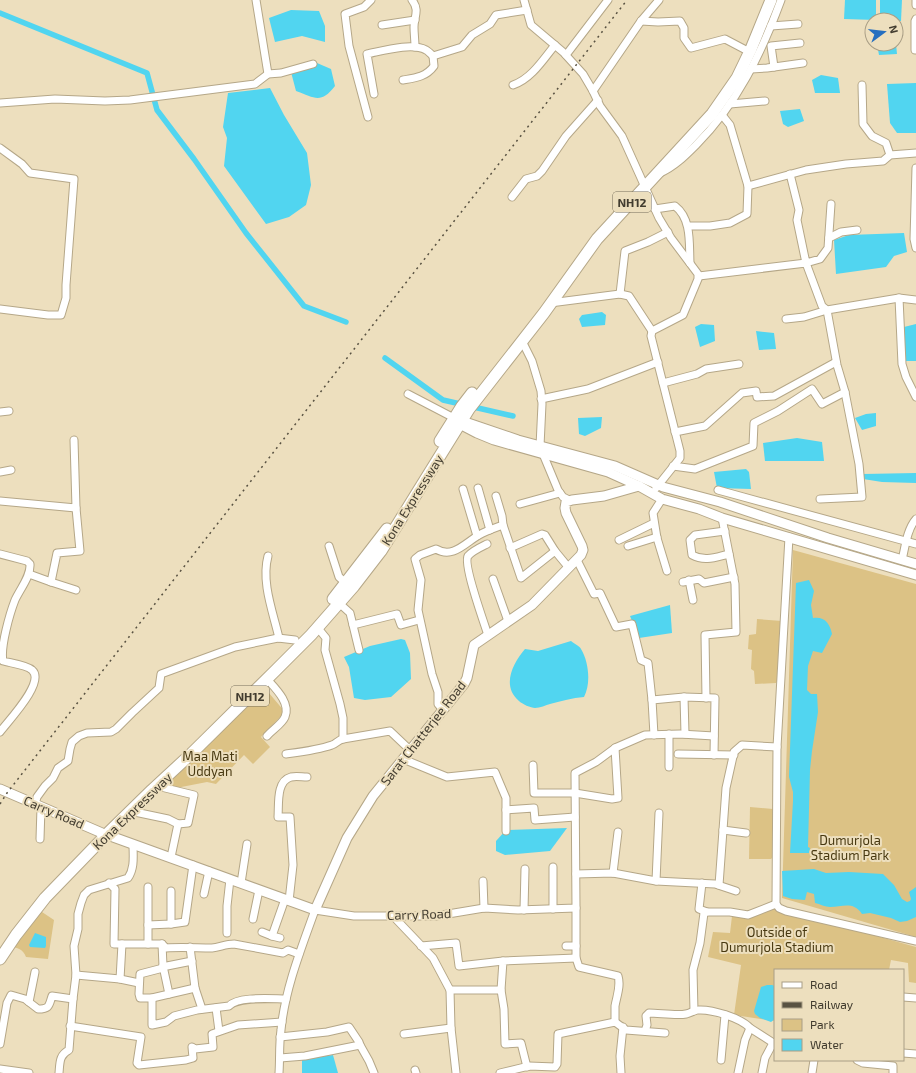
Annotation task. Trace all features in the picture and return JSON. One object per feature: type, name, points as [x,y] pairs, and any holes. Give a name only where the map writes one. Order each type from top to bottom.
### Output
[{"type":"highway","name":"Kona Expressway","points":[[475,395],[522,341],[597,239],[708,109],[730,75],[744,49],[763,0]]},
{"type":"highway","name":"Kona Expressway","points":[[0,959],[16,935],[45,898],[105,833],[234,704],[326,609],[387,529],[456,420],[585,246],[644,185],[656,175],[712,114],[736,78],[757,36],[771,0]]},
{"type":"highway","name":"Kona Expressway","points":[[0,949],[10,932],[46,887],[192,753],[267,679],[354,586],[381,551],[456,420]]},
{"type":"main road","points":[[456,420],[608,472],[639,486],[662,499],[916,575]]},
{"type":"main road","points":[[542,450],[616,466],[658,485],[720,502],[828,538],[916,564]]},
{"type":"main road","points":[[577,560],[583,550],[566,513],[565,505],[568,500],[600,496],[639,486]]},
{"type":"main road","name":"Sarat Chatterjee Road","points":[[314,910],[347,838],[373,796],[444,710],[467,678],[474,645],[532,605],[577,560]]},
{"type":"main road","name":"Carry Road","points":[[0,789],[133,844],[314,910]]},
{"type":"street","points":[[256,0],[268,74]]},
{"type":"street","points":[[368,117],[349,46],[345,14],[364,7],[371,0]]},
{"type":"street","points":[[412,0],[416,5],[414,26],[415,47]]},
{"type":"street","points":[[524,0],[531,25],[566,55],[583,74],[600,106],[622,136],[655,209],[668,232],[699,276]]},
{"type":"street","points":[[566,55],[608,0]]},
{"type":"street","points":[[593,91],[641,21],[659,0]]},
{"type":"street","points":[[656,175],[669,169],[683,157],[704,136],[730,104],[751,69],[772,26],[781,0]]},
{"type":"street","points":[[916,0],[916,5]]},
{"type":"street","points":[[433,56],[462,47],[472,35],[490,24],[496,16],[527,10]]},
{"type":"street","points":[[382,25],[415,20]]},
{"type":"street","points":[[915,50],[916,20]]},
{"type":"street","points":[[641,21],[680,21],[684,28],[684,38],[691,48],[725,39],[744,49]]},
{"type":"street","points":[[772,26],[798,24]]},
{"type":"street","points":[[774,67],[771,46],[800,43]]},
{"type":"street","points":[[513,85],[521,83],[555,45]]},
{"type":"street","points":[[374,94],[367,54],[415,47],[426,50],[433,56],[434,66],[428,73],[403,80]]},
{"type":"street","points":[[751,69],[803,63]]},
{"type":"street","points":[[0,103],[55,99],[104,101],[163,96],[255,84],[268,74],[281,73],[312,64]]},
{"type":"street","points":[[862,85],[863,124],[872,136],[886,143],[890,155]]},
{"type":"street","points":[[512,197],[526,180],[537,176],[542,171],[566,136],[598,100]]},
{"type":"street","points":[[730,104],[765,101]]},
{"type":"street","points":[[688,226],[710,226],[730,223],[747,214],[748,186],[730,125],[722,115]]},
{"type":"street","points":[[0,148],[22,164],[30,173],[74,179],[66,298],[62,315],[48,315],[0,309]]},
{"type":"street","points":[[748,186],[806,170],[846,164],[883,161],[890,155],[916,153]]},
{"type":"street","points":[[916,168],[914,239],[916,248]]},
{"type":"street","points":[[790,174],[799,210],[797,220],[806,263],[822,306],[827,310],[836,362],[845,392],[859,464],[862,497],[820,499]]},
{"type":"street","points":[[699,276],[806,263],[820,259],[828,248],[831,204]]},
{"type":"street","points":[[655,209],[675,206],[680,210],[688,226],[690,263]]},
{"type":"street","points":[[829,238],[841,232],[857,230]]},
{"type":"street","points":[[620,294],[625,251],[668,232]]},
{"type":"street","points":[[652,331],[683,316],[699,276]]},
{"type":"street","points":[[550,303],[620,294],[629,296],[652,331],[651,336],[680,451],[680,458],[652,494]]},
{"type":"street","points":[[899,298],[902,364],[906,377],[916,397]]},
{"type":"street","points":[[786,319],[804,317],[827,310],[899,298],[916,300]]},
{"type":"street","points":[[522,341],[537,375],[542,399],[542,450],[560,493],[568,500]]},
{"type":"street","points":[[542,399],[588,389],[658,362]]},
{"type":"street","points":[[675,432],[705,426],[742,393],[756,391],[757,397],[774,396],[836,362]]},
{"type":"street","points":[[663,383],[697,374],[706,369],[739,364]]},
{"type":"street","points":[[673,466],[695,469],[754,446],[754,423],[778,411],[812,389],[822,404],[845,392]]},
{"type":"street","points":[[408,394],[456,420]]},
{"type":"street","points":[[0,412],[9,410]]},
{"type":"street","points":[[51,582],[57,553],[81,550],[76,508],[74,440]]},
{"type":"street","points":[[0,472],[10,470]]},
{"type":"street","points":[[478,488],[490,530]]},
{"type":"street","points":[[463,489],[477,536]]},
{"type":"street","points":[[718,490],[916,544]]},
{"type":"street","points":[[520,504],[560,493]]},
{"type":"street","points":[[496,496],[503,525],[520,578],[555,551]]},
{"type":"street","points":[[662,499],[652,512],[657,537],[667,571]]},
{"type":"street","points":[[0,501],[76,508]]},
{"type":"street","points":[[706,698],[705,635],[736,632],[735,584],[722,518]]},
{"type":"street","points":[[902,560],[906,541],[916,519]]},
{"type":"street","points":[[619,540],[654,523]]},
{"type":"street","points":[[444,710],[438,704],[438,692],[432,674],[418,610],[421,580],[415,559],[420,555],[436,548],[441,552],[448,553],[454,551],[477,536],[503,525]]},
{"type":"street","points":[[725,531],[695,535],[690,540],[692,555],[698,559],[707,559],[729,554]]},
{"type":"street","points":[[510,548],[542,534],[569,568]]},
{"type":"street","points":[[628,546],[657,537]]},
{"type":"street","points":[[789,537],[777,747],[776,904],[779,908],[786,911],[916,941]]},
{"type":"street","points":[[487,544],[469,555],[467,558],[468,572],[488,635]]},
{"type":"street","points":[[329,546],[339,577],[346,583]]},
{"type":"street","points":[[0,554],[27,561],[30,564],[31,570],[15,599],[10,614],[2,658],[3,661],[31,668],[34,672],[35,683],[33,689],[0,732]]},
{"type":"street","points":[[268,556],[265,567],[268,589],[279,638]]},
{"type":"street","points":[[577,560],[594,594],[600,593],[616,627],[632,624],[641,660],[648,663],[654,735]]},
{"type":"street","points":[[29,574],[76,590]]},
{"type":"street","points":[[692,600],[686,581],[699,579],[704,583],[734,577]]},
{"type":"street","points":[[493,579],[508,621]]},
{"type":"street","points":[[339,603],[350,613],[359,650]]},
{"type":"street","points":[[353,625],[397,614],[401,625],[420,620]]},
{"type":"street","points":[[317,627],[326,638],[325,650],[343,718],[343,739]]},
{"type":"street","points":[[40,839],[37,797],[53,778],[58,768],[68,761],[72,742],[79,736],[87,733],[111,732],[116,729],[155,693],[159,688],[161,674],[235,648],[279,638],[295,640]]},
{"type":"street","points":[[267,679],[282,696],[285,702],[286,714],[267,736]]},
{"type":"street","points":[[652,700],[684,697],[716,698],[714,755]]},
{"type":"street","points":[[684,697],[685,734]]},
{"type":"street","points":[[286,754],[334,745],[338,740],[390,731],[410,750]]},
{"type":"street","points":[[669,734],[669,767]]},
{"type":"street","points":[[615,1022],[615,1005],[618,997],[618,976],[579,967],[576,958],[575,773],[596,762],[615,748],[645,735],[685,734],[714,736]]},
{"type":"street","points":[[719,886],[726,788],[734,752],[742,744],[777,747]]},
{"type":"street","points":[[533,765],[534,793],[575,793],[612,800],[618,798],[615,748]]},
{"type":"street","points":[[678,754],[734,756]]},
{"type":"street","points":[[403,759],[447,776],[495,772],[506,798],[506,830]]},
{"type":"street","points":[[272,936],[287,900],[293,865],[290,817],[278,817],[280,787],[282,783],[290,777],[307,777]]},
{"type":"street","points":[[130,811],[168,819],[178,824],[188,823],[194,795],[157,786]]},
{"type":"street","points":[[506,810],[534,808],[535,820],[575,817]]},
{"type":"street","points":[[656,881],[659,813]]},
{"type":"street","points":[[171,857],[178,824]]},
{"type":"street","points":[[723,830],[746,833]]},
{"type":"street","points":[[613,873],[618,832]]},
{"type":"street","points":[[59,1073],[60,1058],[69,1050],[70,1026],[76,975],[74,946],[81,903],[84,895],[89,890],[128,878],[132,873],[133,844]]},
{"type":"street","points":[[241,883],[247,844]]},
{"type":"street","points":[[148,925],[185,922],[193,865]]},
{"type":"street","points":[[553,867],[553,909]]},
{"type":"street","points":[[524,910],[525,869]]},
{"type":"street","points":[[204,894],[209,871]]},
{"type":"street","points":[[576,874],[613,873],[656,881],[702,883],[719,886],[736,892]]},
{"type":"street","points":[[228,933],[227,906],[230,879]]},
{"type":"street","points":[[483,881],[484,908]]},
{"type":"street","points":[[109,883],[115,889],[114,944],[162,944],[166,948],[221,947],[228,944],[234,944],[283,953],[288,950],[299,954]]},
{"type":"street","points":[[702,883],[699,909],[707,912],[730,912],[748,915],[776,904]]},
{"type":"street","points":[[148,887],[148,944]]},
{"type":"street","points":[[253,919],[259,890]]},
{"type":"street","points":[[171,891],[171,924]]},
{"type":"street","name":"Carry Road","points":[[314,910],[354,916],[436,916],[484,908],[524,910],[576,908]]},
{"type":"street","name":"Sarat Chatterjee Road","points":[[279,1073],[280,1037],[286,999],[314,910]]},
{"type":"street","points":[[694,1011],[693,970],[700,943],[704,913],[707,912]]},
{"type":"street","points":[[393,916],[433,958],[450,990],[451,1028],[456,1073]]},
{"type":"street","points":[[262,932],[280,938]]},
{"type":"street","points":[[421,946],[456,943],[459,966],[503,961],[576,958]]},
{"type":"street","points":[[120,979],[122,944]]},
{"type":"street","points":[[162,944],[163,967],[169,994]]},
{"type":"street","points":[[566,946],[576,946]]},
{"type":"street","points":[[190,947],[195,988],[202,1009]]},
{"type":"street","points":[[503,961],[500,990],[504,1009],[505,1044],[522,1043],[526,1067]]},
{"type":"street","points":[[192,962],[167,966],[140,974],[139,994],[140,998],[152,998],[195,988]]},
{"type":"street","points":[[29,1002],[35,972]]},
{"type":"street","points":[[76,975],[120,979],[139,983]]},
{"type":"street","points":[[450,990],[500,990]]},
{"type":"street","points":[[0,1044],[4,1003],[11,995],[25,999],[38,1010],[44,1009],[49,1005],[52,996],[73,999]]},
{"type":"street","points":[[904,997],[916,998]]},
{"type":"street","points":[[152,998],[152,1025],[166,1022],[174,1016],[202,1009],[229,1006],[232,1002],[255,999],[286,999]]},
{"type":"street","points":[[216,1008],[219,1031]]},
{"type":"street","points":[[645,1031],[648,1025],[646,1016],[649,1013],[687,1014],[696,1010],[704,1010],[733,1017],[746,1024],[774,1044],[765,1058],[762,1073]]},
{"type":"street","points":[[721,1060],[725,1015]]},
{"type":"street","points":[[70,1026],[142,1037],[137,1063],[139,1065],[193,1058],[192,1047],[195,1049],[213,1047],[212,1034],[238,1025],[282,1022]]},
{"type":"street","points":[[500,1073],[526,1067],[548,1070],[555,1067],[557,1064],[558,1034],[615,1022],[626,1030],[666,1033]]},
{"type":"street","points":[[280,1037],[327,1032],[349,1027],[370,1061],[374,1073]]},
{"type":"street","points":[[621,1073],[620,1056],[623,1027]]},
{"type":"street","points":[[404,1034],[451,1028]]},
{"type":"street","points":[[738,1073],[745,1040],[750,1028]]},
{"type":"street","points":[[280,1058],[305,1056],[360,1045]]},
{"type":"street","points":[[904,1053],[916,1054]]},
{"type":"street","points":[[812,1073],[814,1061]]},
{"type":"street","points":[[859,1061],[863,1063],[893,1066],[893,1073]]},
{"type":"street","points":[[0,1068],[29,1073]]},
{"type":"green space","name":"Dumurjola Stadium Park","points":[[793,550],[916,584],[916,937],[782,898]]},
{"type":"green space","points":[[757,619],[782,621],[779,679],[776,683],[755,684],[754,671],[751,669],[752,650],[748,649],[749,635],[756,634]]},
{"type":"green space","name":"Maa Mati Uddyan","points":[[263,686],[285,712],[261,737],[270,747],[253,764],[244,755],[216,784],[207,782],[171,789],[158,785]]},
{"type":"green space","points":[[750,807],[773,809],[774,811],[773,857],[771,859],[749,859]]},
{"type":"green space","name":"Outside of Dumurjola Stadium","points":[[776,908],[916,947],[916,983],[909,982],[908,963],[891,960],[889,969],[774,969],[774,1021],[734,1015],[741,965],[708,957],[713,932],[730,933],[732,916],[749,918]]},
{"type":"green space","points":[[39,910],[54,920],[48,959],[26,957],[20,949],[9,946]]},
{"type":"water","points":[[845,0],[876,0],[876,12],[864,12],[864,20],[844,19]]},
{"type":"water","points":[[880,0],[902,0],[901,12],[880,12]]},
{"type":"water","points":[[291,10],[319,11],[325,26],[325,42],[302,36],[275,42],[269,18]]},
{"type":"water","points":[[878,52],[897,52],[897,54],[879,55]]},
{"type":"water","points":[[317,63],[331,69],[335,86],[326,95],[317,98],[296,91],[291,72]]},
{"type":"water","points":[[821,75],[838,78],[840,93],[815,93],[812,80]]},
{"type":"water","points":[[916,83],[916,133],[897,133],[890,123],[887,84]]},
{"type":"water","points":[[270,88],[307,153],[311,185],[306,205],[289,217],[266,224],[224,166],[227,138],[223,127],[228,93]]},
{"type":"water","points":[[800,109],[804,121],[788,127],[783,124],[780,111]]},
{"type":"water","points":[[904,233],[907,252],[894,256],[886,267],[836,274],[834,240],[849,235]]},
{"type":"water","points":[[602,312],[606,315],[605,325],[582,327],[579,319],[582,315]]},
{"type":"water","points":[[701,324],[714,325],[715,341],[700,347],[695,327]]},
{"type":"water","points":[[916,324],[916,361],[905,361],[904,327]]},
{"type":"water","points":[[756,331],[774,333],[776,349],[759,350]]},
{"type":"water","points":[[876,413],[876,426],[862,430],[855,418],[866,414]]},
{"type":"water","points":[[602,417],[601,428],[585,436],[579,434],[578,418]]},
{"type":"water","points":[[797,438],[822,442],[824,461],[765,461],[763,443]]},
{"type":"water","points":[[746,469],[749,472],[751,489],[717,488],[714,472]]},
{"type":"water","points":[[916,473],[916,483],[882,482],[863,479],[863,474]]},
{"type":"water","points":[[809,580],[814,591],[811,605],[813,618],[820,618],[826,621],[832,634],[822,653],[813,651],[808,666],[807,690],[811,694],[817,694],[818,712],[810,770],[808,847],[810,848],[809,853],[790,853],[793,792],[789,777],[796,583]]},
{"type":"water","points":[[670,605],[672,633],[639,638],[630,616]]},
{"type":"water","points":[[401,639],[405,640],[410,653],[411,679],[391,697],[365,700],[354,698],[349,667],[344,657],[370,646]]},
{"type":"water","points":[[571,641],[580,648],[586,660],[588,686],[584,697],[550,704],[539,708],[527,706],[519,701],[511,689],[510,682],[516,661],[525,649],[538,651]]},
{"type":"water","points":[[567,828],[550,851],[505,855],[496,851],[496,841],[506,830]]},
{"type":"water","points":[[814,869],[826,873],[849,872],[883,874],[894,885],[902,899],[907,902],[911,899],[909,892],[916,887],[916,917],[900,922],[891,918],[870,913],[862,914],[855,907],[851,906],[826,907],[815,903],[814,894],[807,892],[805,900],[792,899],[783,896],[782,871]]},
{"type":"water","points":[[35,933],[46,937],[45,948],[30,947],[29,945]]},
{"type":"water","points":[[767,985],[774,986],[774,1020],[771,1022],[760,1018],[754,1011],[761,987]]},
{"type":"water","points":[[333,1055],[338,1073],[302,1073],[302,1059]]},
{"type":"waterway","points":[[0,13],[147,73],[157,110],[194,159],[246,233],[304,306],[346,322]]},
{"type":"waterway","points":[[385,358],[443,400],[513,416]]},
{"type":"railway","points":[[0,804],[7,793],[627,0]]}]
